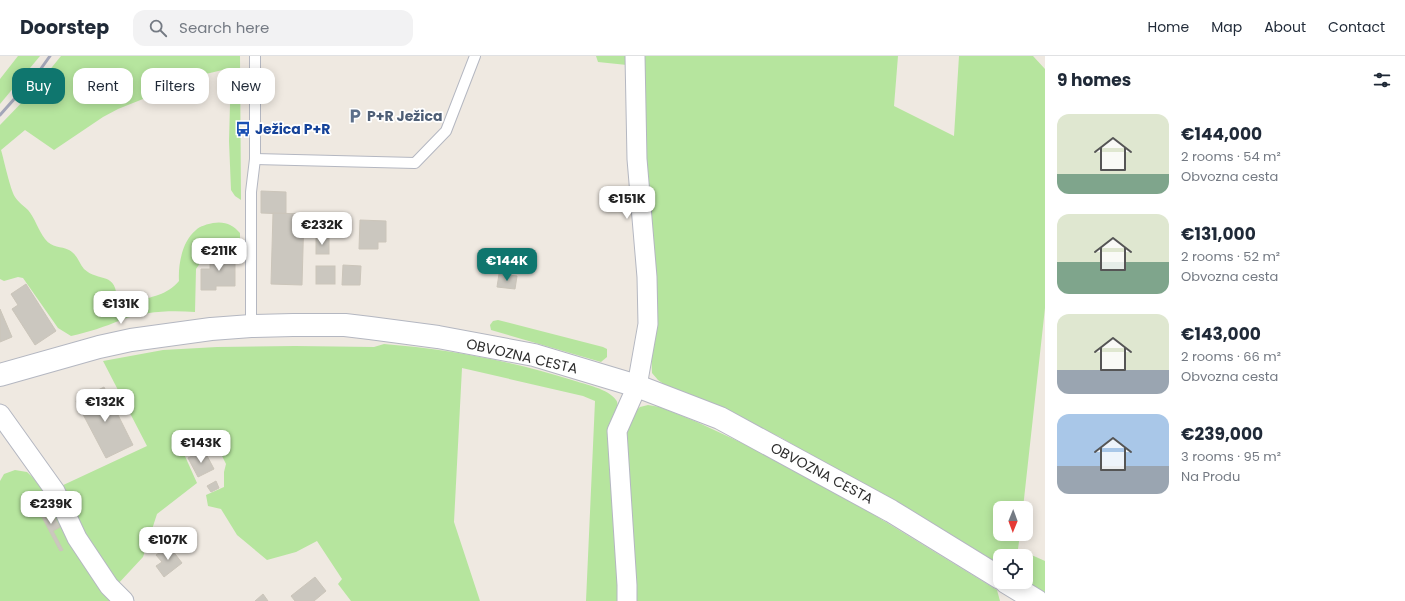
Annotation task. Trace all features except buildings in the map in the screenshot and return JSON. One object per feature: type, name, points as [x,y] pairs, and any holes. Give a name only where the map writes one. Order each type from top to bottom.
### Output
[{"type":"street","points":[[627,601],[617,431],[637,386],[648,324],[647,277],[637,159],[635,56]]},
{"type":"street","name":"OBVOZNA CESTA","points":[[0,376],[99,347],[131,340],[211,329],[251,326],[345,326],[438,336],[534,355],[637,386],[727,422],[891,511],[993,574]]},
{"type":"street","points":[[0,414],[55,491],[77,538],[109,586],[124,601]]},
{"type":"street","points":[[1017,589],[1037,601]]},
{"type":"lane","points":[[251,326],[251,192],[255,159],[255,56]]},
{"type":"lane","points":[[255,159],[415,162],[446,131],[475,56]]},
{"type":"green space","points":[[18,56],[40,56],[30,68],[12,68],[12,90],[0,104],[0,79]]},
{"type":"green space","points":[[61,56],[240,56],[240,68],[217,68],[217,71],[209,73],[209,68],[141,68],[141,100],[133,103],[133,68],[73,68],[73,104],[130,104],[103,117],[54,150],[25,130],[1,150],[13,193],[35,220],[45,239],[51,244],[72,252],[84,269],[90,273],[111,281],[116,292],[117,302],[122,306],[132,306],[135,301],[153,297],[174,286],[179,281],[180,261],[184,247],[191,235],[202,226],[213,223],[225,223],[235,228],[240,233],[240,243],[228,247],[209,250],[196,269],[195,312],[168,311],[148,313],[130,317],[71,336],[58,328],[23,278],[18,277],[4,281],[0,279],[0,125],[20,104],[65,104],[65,68],[51,68]]},
{"type":"green space","points":[[596,56],[627,56],[627,65],[598,62]]},
{"type":"green space","points":[[640,56],[898,56],[894,106],[954,136],[959,56],[1033,56],[1045,69],[1045,308],[1024,501],[993,501],[993,541],[1019,541],[1018,549],[993,549],[993,562],[780,437],[696,398],[669,388],[658,380],[652,373]]},
{"type":"green space","points":[[230,104],[240,104],[241,200],[235,196],[231,190],[229,141]]},
{"type":"green space","points":[[498,320],[603,347],[607,349],[607,357],[601,362],[491,330],[490,325],[493,321]]},
{"type":"green space","points":[[384,344],[432,349],[526,367],[589,385],[613,396],[618,405],[614,421],[618,601],[586,601],[595,401],[583,396],[462,368],[454,522],[480,601],[351,601],[338,584],[342,579],[317,541],[296,552],[267,560],[237,535],[221,509],[208,506],[206,495],[224,487],[224,472],[226,464],[214,440],[206,440],[184,454],[197,483],[157,514],[143,557],[117,585],[105,570],[59,487],[147,446],[103,361],[163,350],[217,347],[374,347]]},
{"type":"green space","points":[[648,405],[660,407],[697,422],[791,466],[858,505],[993,588],[993,589],[997,590],[1000,601],[631,601],[623,446],[632,414],[640,407]]},
{"type":"green space","points":[[15,470],[27,472],[44,488],[111,601],[0,601],[0,481],[4,474]]},
{"type":"green space","points":[[1033,556],[1045,561],[1045,593],[1033,586]]},
{"type":"railway","points":[[0,115],[40,70],[50,56]]},
{"type":"place","name":"P+R Ježica","points":[[355,116]]},
{"type":"place","name":"Ježica P+R","points":[[243,129]]}]
